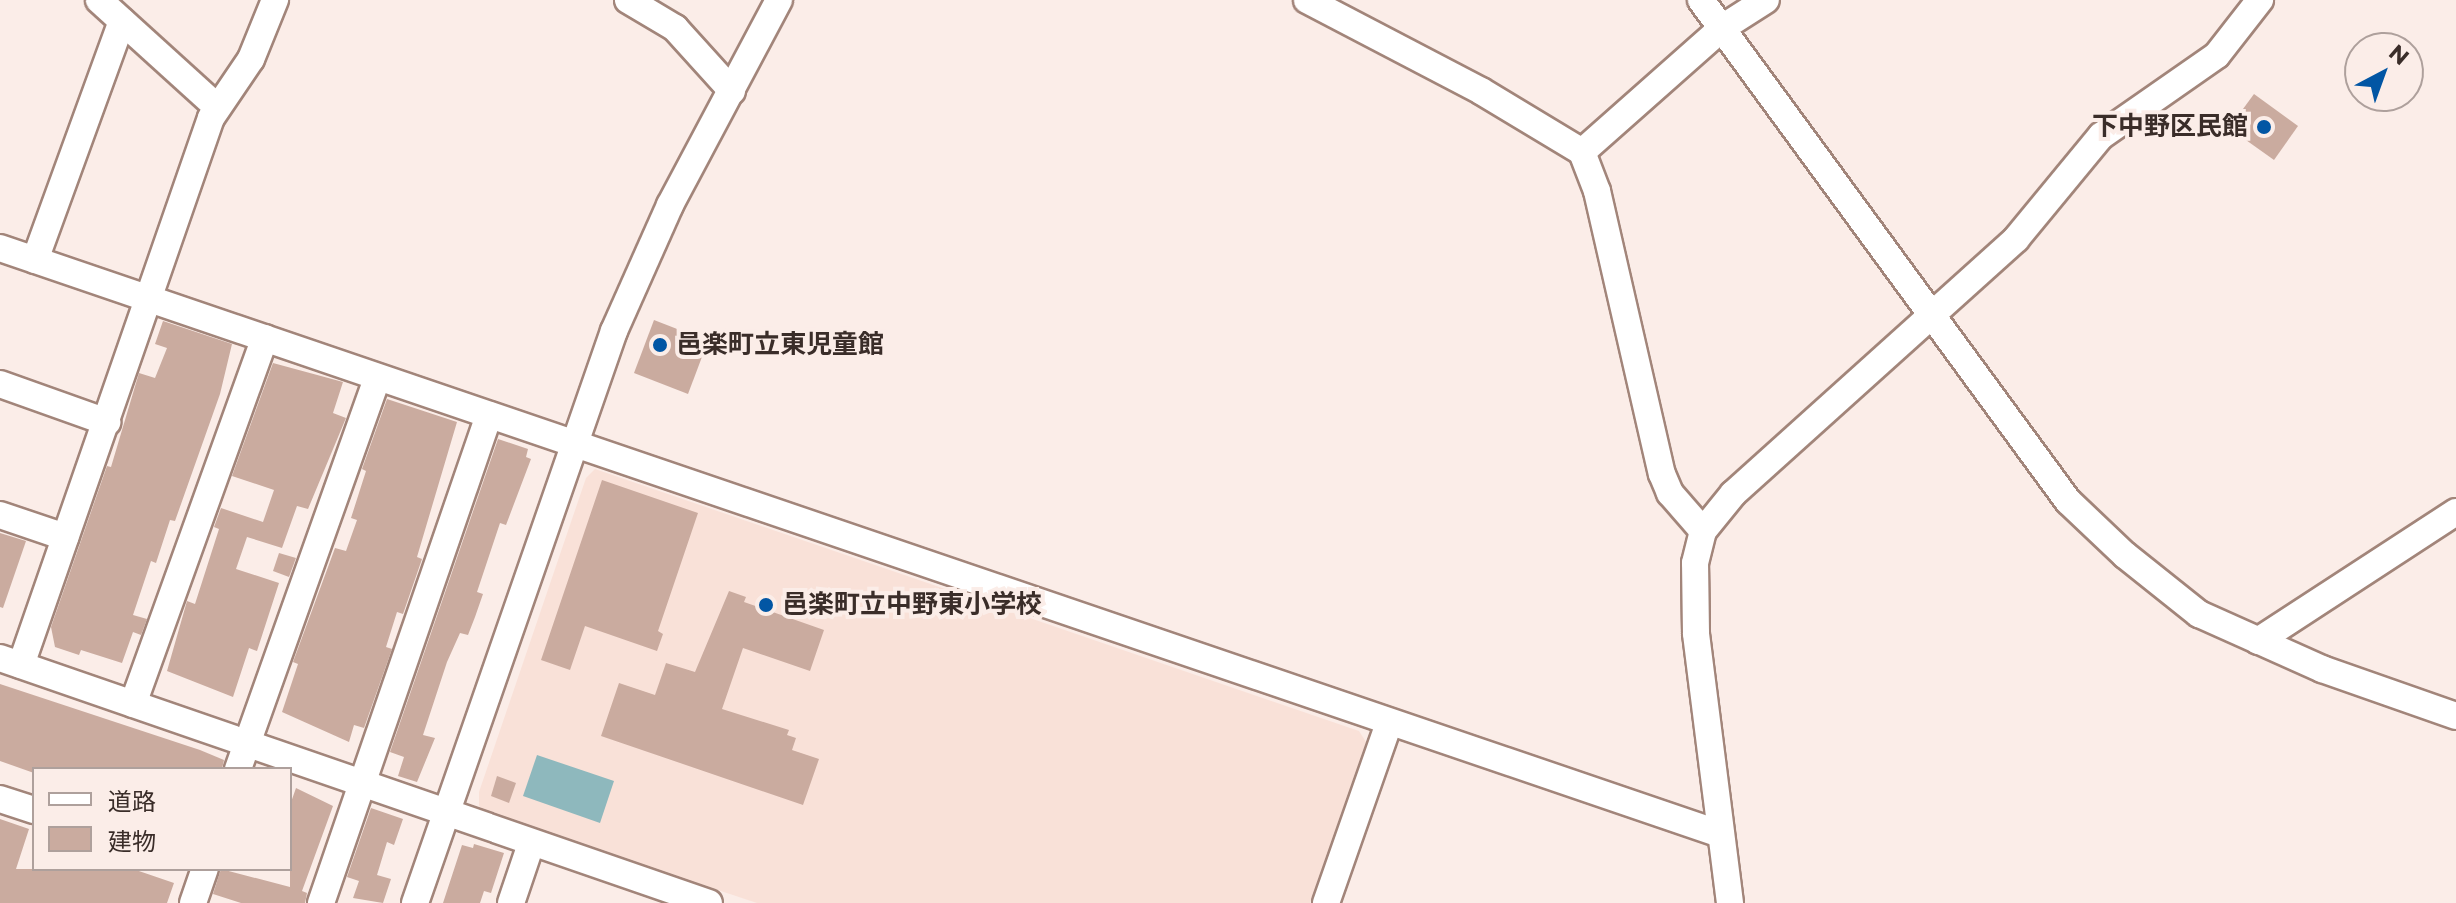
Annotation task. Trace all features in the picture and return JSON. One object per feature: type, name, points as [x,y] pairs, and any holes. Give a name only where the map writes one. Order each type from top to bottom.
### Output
[{"type":"street","points":[[99,0],[217,107]]},
{"type":"street","points":[[275,0],[251,59],[217,107],[65,537],[10,661],[531,844],[644,893],[709,903]]},
{"type":"street","points":[[628,0],[675,28],[732,91]]},
{"type":"street","points":[[415,903],[571,443],[630,292],[779,0]]},
{"type":"street","points":[[1307,0],[1481,91],[1582,152],[1597,191],[1662,474],[1670,493],[1703,531]]},
{"type":"street","points":[[1701,0],[1927,314],[2068,501],[2199,614],[2258,641],[2456,716]]},
{"type":"street","points":[[1582,152],[1722,28],[1766,0]]},
{"type":"street","points":[[1730,903],[1696,633],[1695,563],[1703,531],[1733,494],[1927,314],[2016,239],[2123,117],[2217,55],[2260,0]]},
{"type":"street","points":[[35,260],[122,21]]},
{"type":"street","points":[[0,248],[1720,834]]},
{"type":"street","points":[[133,704],[265,338]]},
{"type":"street","points":[[239,767],[377,378]]},
{"type":"street","points":[[0,384],[107,422]]},
{"type":"street","points":[[321,903],[489,415]]},
{"type":"street","points":[[2258,641],[2456,512]]},
{"type":"street","points":[[0,515],[65,537]]},
{"type":"street","points":[[1326,903],[1389,723]]},
{"type":"street","points":[[0,799],[32,809]]},
{"type":"street","points":[[511,903],[531,844]]},
{"type":"street","points":[[193,903],[204,871]]},
{"type":"shaded area","name":"邑楽町立中野東小学校","points":[[595,469],[1359,731],[1366,742],[1310,903],[757,903],[488,814],[479,806],[479,792],[586,478]]},
{"type":"water","points":[[537,755],[614,781],[600,823],[523,796]]},
{"type":"building","name":"下中野区民館","points":[[2254,94],[2298,126],[2274,160],[2229,128]]},
{"type":"building","points":[[654,320],[708,341],[688,394],[634,373]]},
{"type":"building","points":[[163,321],[232,344],[220,394],[175,521],[170,520],[156,563],[151,561],[133,615],[147,619],[141,635],[133,632],[122,663],[81,650],[79,655],[55,647],[51,627],[107,466],[111,467],[139,373],[155,378],[167,348],[155,344]]},
{"type":"building","points":[[273,363],[343,382],[333,413],[346,418],[308,509],[297,506],[282,548],[247,537],[236,569],[279,583],[257,651],[249,648],[233,697],[167,671],[187,601],[195,604],[219,529],[214,527],[221,508],[263,522],[274,490],[232,476]]},
{"type":"building","points":[[387,399],[457,422],[417,557],[422,559],[403,614],[397,612],[386,647],[392,649],[364,728],[354,725],[349,742],[282,712],[298,664],[293,662],[335,548],[346,551],[357,520],[351,518],[366,471],[362,469]]},
{"type":"building","points":[[498,439],[528,449],[526,457],[531,459],[506,525],[500,523],[477,592],[483,594],[468,635],[460,633],[447,662],[423,735],[435,738],[417,782],[398,776],[404,757],[390,752]]},
{"type":"building","points":[[602,480],[698,513],[658,631],[663,634],[657,651],[585,626],[570,670],[541,660]]},
{"type":"building","points":[[0,533],[26,541],[3,608],[0,607]]},
{"type":"building","points":[[279,553],[296,558],[289,577],[273,571]]},
{"type":"building","points":[[729,591],[746,597],[744,602],[824,630],[810,671],[743,648],[722,709],[789,730],[787,735],[796,738],[792,750],[819,759],[803,805],[601,736],[619,683],[655,695],[666,663],[695,672]]},
{"type":"building","points":[[0,684],[224,760],[222,767],[32,767],[32,772],[0,761]]},
{"type":"building","points":[[497,776],[516,783],[509,803],[491,796]]},
{"type":"building","points":[[296,788],[333,806],[302,891],[307,893],[305,903],[241,903],[213,894],[220,871],[290,887],[292,799]]},
{"type":"building","points":[[371,808],[403,819],[394,845],[387,842],[377,875],[391,879],[383,903],[353,898],[359,881],[347,877]]},
{"type":"building","points":[[0,819],[29,829],[16,869],[139,871],[174,883],[167,903],[0,903]]},
{"type":"building","points":[[474,844],[504,853],[491,893],[484,891],[480,903],[443,903],[462,845],[473,848]]},
{"type":"place","name":"下中野区民館","points":[[2264,127]]},
{"type":"place","name":"邑楽町立東児童館","points":[[660,345]]},
{"type":"place","name":"邑楽町立中野東小学校","points":[[766,605]]}]
